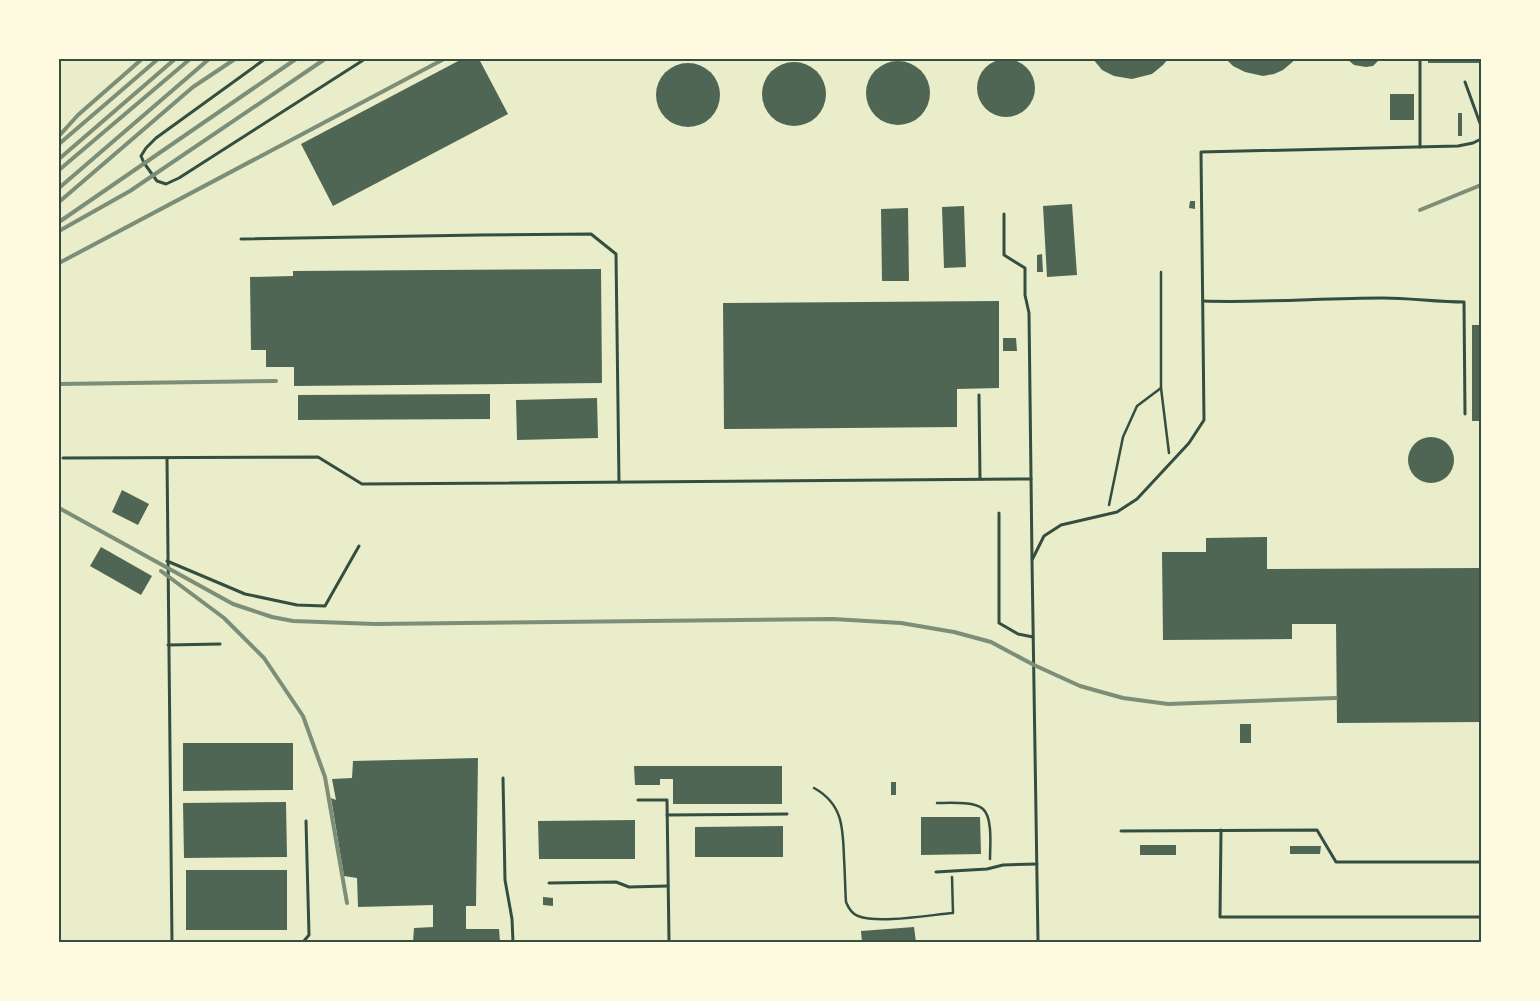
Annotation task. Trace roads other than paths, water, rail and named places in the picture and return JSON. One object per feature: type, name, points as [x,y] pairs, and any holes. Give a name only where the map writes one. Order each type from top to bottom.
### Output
[{"type":"lane","points":[[265,59],[164,132],[146,148],[141,156],[158,181],[166,184],[179,178],[365,59]]},
{"type":"lane","points":[[1420,59],[1420,147]]},
{"type":"lane","points":[[1465,82],[1481,126]]},
{"type":"lane","points":[[1032,560],[1044,536],[1061,525],[1117,512],[1137,499],[1189,443],[1204,420],[1201,152],[1458,146],[1481,139]]},
{"type":"lane","points":[[1004,214],[1004,254],[1025,268],[1025,295],[1030,313],[1038,942]]},
{"type":"lane","points":[[241,239],[480,234],[591,234],[616,254],[619,482]]},
{"type":"lane","points":[[1203,301],[1386,298],[1464,302],[1465,414]]},
{"type":"lane","points":[[979,395],[980,479]]},
{"type":"lane","points":[[63,458],[318,458],[362,484],[1031,479]]},
{"type":"lane","points":[[167,458],[172,942]]},
{"type":"lane","points":[[999,513],[998,623],[1018,634],[1033,637]]},
{"type":"lane","points":[[167,561],[245,594],[297,605],[325,606],[359,546]]},
{"type":"lane","points":[[168,645],[220,644]]},
{"type":"lane","points":[[503,778],[505,880],[512,919],[513,942]]},
{"type":"lane","points":[[638,800],[667,800],[669,942]]},
{"type":"lane","points":[[667,815],[786,814]]},
{"type":"lane","points":[[303,942],[309,935],[306,821]]},
{"type":"lane","points":[[1121,830],[1317,830],[1336,862],[1481,862]]},
{"type":"lane","points":[[1221,830],[1220,917],[1481,917]]},
{"type":"lane","points":[[936,872],[990,868],[1003,865],[1037,864]]},
{"type":"lane","points":[[549,883],[616,882],[629,887],[668,886]]},
{"type":"railway","points":[[59,136],[78,115],[142,59]]},
{"type":"railway","points":[[59,144],[158,59]]},
{"type":"railway","points":[[59,159],[175,59]]},
{"type":"railway","points":[[59,170],[190,59]]},
{"type":"railway","points":[[59,188],[209,59]]},
{"type":"railway","points":[[59,202],[193,87],[235,59]]},
{"type":"railway","points":[[59,222],[296,59]]},
{"type":"railway","points":[[59,231],[130,191],[325,59]]},
{"type":"railway","points":[[59,263],[444,59]]},
{"type":"railway","points":[[1420,210],[1481,185]]},
{"type":"railway","points":[[59,384],[276,381]]},
{"type":"railway","points":[[59,508],[233,604],[272,617],[293,621],[375,624],[833,619],[901,623],[954,632],[991,642],[1034,665],[1080,686],[1123,698],[1168,704],[1336,698]]},
{"type":"railway","points":[[161,571],[224,618],[264,658],[303,716],[325,777],[347,903]]}]
